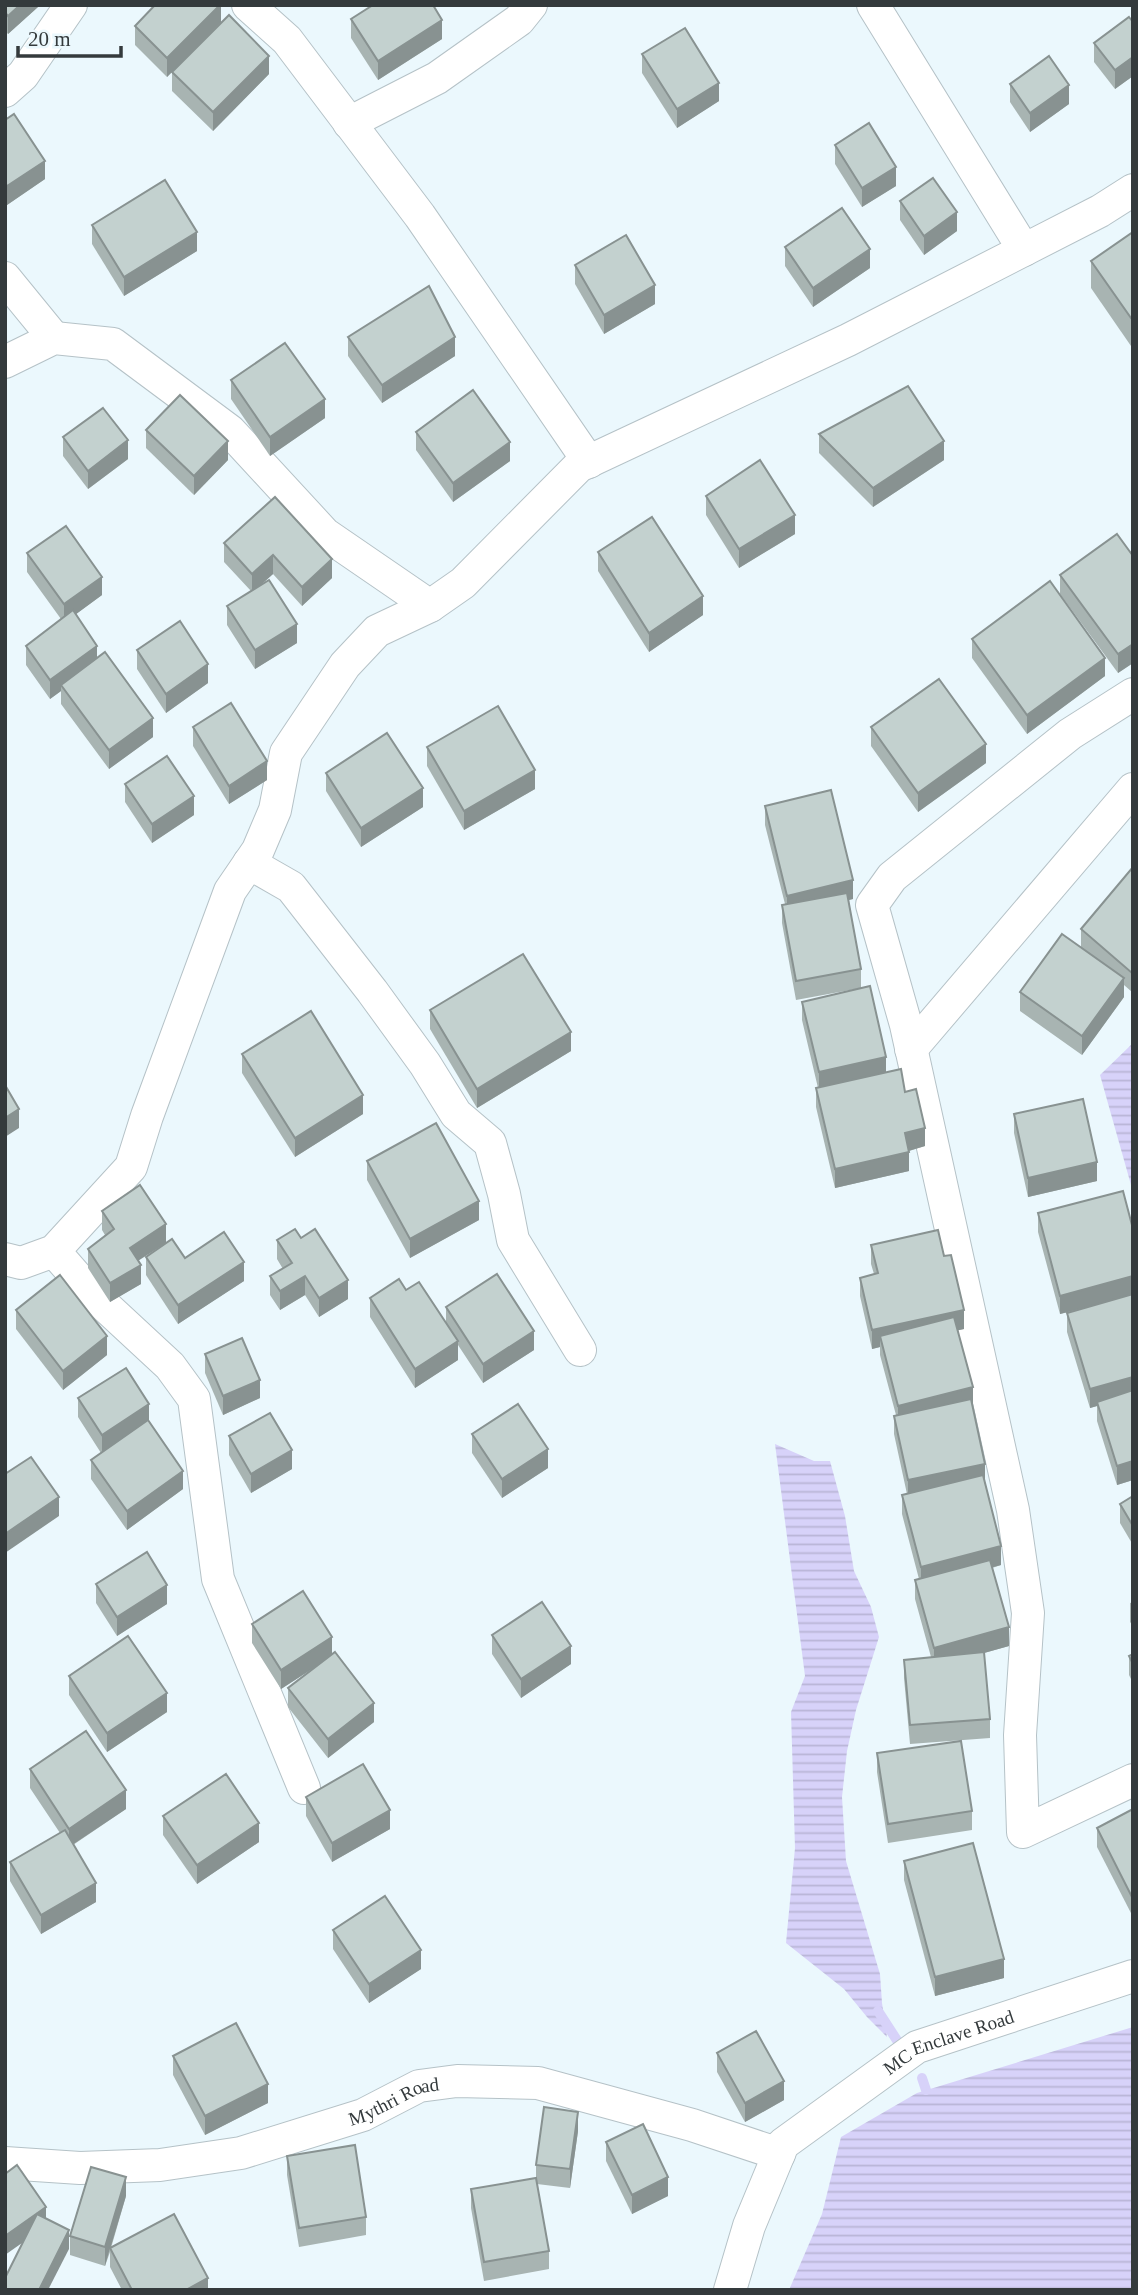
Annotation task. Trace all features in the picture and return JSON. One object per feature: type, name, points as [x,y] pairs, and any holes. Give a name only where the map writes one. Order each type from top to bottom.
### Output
[{"type":"street","points":[[5,91],[23,75],[71,5]]},
{"type":"street","points":[[248,5],[286,40],[420,216],[589,462]]},
{"type":"street","points":[[349,123],[438,78],[519,20],[531,5]]},
{"type":"street","points":[[873,5],[1024,250]]},
{"type":"street","points":[[5,1259],[21,1263],[54,1251],[131,1167],[147,1116],[230,891],[258,850],[275,810],[286,753],[345,665],[377,631],[430,606],[463,583],[579,466],[848,340],[1100,211],[1133,190]]},
{"type":"street","points":[[5,278],[54,338]]},
{"type":"street","points":[[5,362],[54,338],[113,344],[230,431],[325,534],[430,606]]},
{"type":"street","points":[[1133,694],[1070,733],[892,877],[872,905],[906,1025],[1013,1510],[1028,1614],[1020,1735],[1023,1832],[1133,1780]]},
{"type":"street","points":[[911,1049],[1133,789]]},
{"type":"street","points":[[249,863],[291,887],[380,1002],[425,1064],[456,1114],[490,1143],[513,1240],[580,1350]]},
{"type":"street","points":[[54,1251],[88,1290],[170,1366],[194,1399],[218,1579],[304,1788]]},
{"type":"street","name":"MC Enclave Road","points":[[781,2149],[917,2047],[1133,1976]]},
{"type":"street","name":"Mythri Road","points":[[5,2163],[80,2168],[160,2165],[241,2153],[363,2115],[419,2086],[457,2081],[538,2083],[781,2149]]},
{"type":"street","points":[[730,2290],[749,2226],[781,2149]]},
{"type":"shaded area","points":[[1133,1043],[1133,1192],[1100,1075]]},
{"type":"shaded area","points":[[775,1444],[814,1461],[830,1461],[845,1516],[854,1571],[871,1607],[879,1637],[856,1710],[847,1751],[842,1797],[846,1861],[880,1974],[887,2037],[844,1989],[786,1943],[795,1848],[791,1712],[805,1676]]},
{"type":"shaded area","points":[[1133,2027],[1133,2290],[789,2290],[822,2214],[841,2137],[917,2093]]},
{"type":"building","points":[[5,5],[20,5],[8,16]]},
{"type":"building","points":[[155,5],[220,5],[167,58],[135,26]]},
{"type":"building","points":[[373,5],[433,5],[442,20],[378,61],[351,19]]},
{"type":"building","points":[[229,15],[269,56],[213,112],[172,72]]},
{"type":"building","points":[[1129,17],[1133,22],[1133,57],[1115,70],[1094,43]]},
{"type":"building","points":[[685,28],[719,83],[677,109],[642,54]]},
{"type":"building","points":[[1049,56],[1069,85],[1030,113],[1010,84]]},
{"type":"building","points":[[14,114],[45,161],[7,186],[5,120]]},
{"type":"building","points":[[869,123],[896,167],[862,188],[835,145]]},
{"type":"building","points":[[933,178],[957,212],[924,236],[900,201]]},
{"type":"building","points":[[165,180],[197,232],[124,277],[92,225]]},
{"type":"building","points":[[842,208],[870,249],[813,288],[785,247]]},
{"type":"building","points":[[1133,232],[1133,317],[1131,318],[1091,261]]},
{"type":"building","points":[[626,235],[655,285],[604,315],[575,265]]},
{"type":"building","points":[[429,286],[455,337],[382,385],[348,337]]},
{"type":"building","points":[[285,343],[325,399],[270,437],[231,380]]},
{"type":"building","points":[[908,386],[944,441],[873,488],[819,434]]},
{"type":"building","points":[[473,390],[510,442],[453,483],[416,432]]},
{"type":"building","points":[[180,395],[228,441],[194,476],[146,430]]},
{"type":"building","points":[[103,408],[128,440],[88,471],[63,437]]},
{"type":"building","points":[[760,460],[795,515],[739,549],[706,496]]},
{"type":"building","points":[[275,497],[332,559],[302,587],[273,555],[252,574],[224,543]]},
{"type":"building","points":[[652,517],[703,596],[649,633],[598,552]]},
{"type":"building","points":[[66,526],[102,577],[64,604],[27,553]]},
{"type":"building","points":[[1117,534],[1133,556],[1133,644],[1118,654],[1060,575]]},
{"type":"building","points":[[269,580],[297,624],[255,650],[227,606]]},
{"type":"building","points":[[1050,581],[1105,658],[1027,715],[972,639]]},
{"type":"building","points":[[73,610],[97,646],[50,680],[26,646]]},
{"type":"building","points":[[180,621],[208,664],[166,694],[137,650]]},
{"type":"building","points":[[105,652],[153,718],[109,750],[61,685]]},
{"type":"building","points":[[939,679],[986,744],[918,793],[871,727]]},
{"type":"building","points":[[231,703],[267,761],[229,786],[193,727]]},
{"type":"building","points":[[498,706],[535,770],[464,811],[427,747]]},
{"type":"building","points":[[387,733],[423,788],[361,828],[326,773]]},
{"type":"building","points":[[167,756],[194,796],[152,824],[125,784]]},
{"type":"building","points":[[831,790],[853,880],[787,896],[765,806]]},
{"type":"building","points":[[1133,867],[1133,972],[1132,973],[1081,929]]},
{"type":"building","points":[[847,893],[861,969],[796,981],[782,905]]},
{"type":"building","points":[[1062,934],[1124,978],[1082,1036],[1020,992]]},
{"type":"building","points":[[523,954],[571,1032],[477,1089],[430,1010]]},
{"type":"building","points":[[870,986],[886,1057],[819,1072],[802,1002]]},
{"type":"building","points":[[311,1011],[363,1095],[295,1138],[242,1054]]},
{"type":"building","points":[[901,1069],[905,1092],[916,1089],[925,1128],[905,1133],[909,1152],[835,1169],[816,1088]]},
{"type":"building","points":[[5,1085],[19,1109],[5,1118]]},
{"type":"building","points":[[1083,1099],[1097,1162],[1028,1178],[1014,1114]]},
{"type":"building","points":[[436,1123],[479,1201],[410,1239],[367,1161]]},
{"type":"building","points":[[140,1185],[166,1224],[130,1248],[141,1265],[110,1283],[88,1249],[114,1229],[102,1211]]},
{"type":"building","points":[[1123,1191],[1133,1229],[1133,1276],[1060,1296],[1038,1213]]},
{"type":"building","points":[[295,1229],[301,1238],[315,1229],[348,1280],[319,1298],[305,1276],[280,1291],[270,1276],[292,1263],[277,1240]]},
{"type":"building","points":[[938,1230],[944,1256],[951,1255],[964,1310],[872,1330],[860,1278],[878,1273],[871,1245]]},
{"type":"building","points":[[224,1232],[244,1262],[178,1305],[146,1257],[172,1239],[185,1258]]},
{"type":"building","points":[[497,1274],[534,1331],[483,1364],[446,1307]]},
{"type":"building","points":[[60,1275],[107,1336],[63,1371],[16,1310]]},
{"type":"building","points":[[399,1279],[406,1290],[419,1282],[458,1341],[415,1369],[370,1298]]},
{"type":"building","points":[[1133,1294],[1133,1377],[1090,1389],[1067,1313]]},
{"type":"building","points":[[954,1317],[973,1387],[898,1406],[880,1336]]},
{"type":"building","points":[[242,1338],[260,1380],[223,1396],[205,1354]]},
{"type":"building","points":[[126,1368],[149,1404],[102,1435],[78,1398]]},
{"type":"building","points":[[1133,1390],[1133,1461],[1117,1466],[1097,1402]]},
{"type":"building","points":[[971,1399],[985,1464],[908,1480],[894,1416]]},
{"type":"building","points":[[518,1404],[548,1449],[502,1479],[472,1434]]},
{"type":"building","points":[[270,1413],[292,1450],[251,1474],[229,1436]]},
{"type":"building","points":[[148,1420],[183,1471],[127,1511],[91,1460]]},
{"type":"building","points":[[31,1457],[59,1497],[5,1534],[5,1474]]},
{"type":"building","points":[[983,1475],[1001,1546],[921,1567],[902,1495]]},
{"type":"building","points":[[1133,1496],[1133,1526],[1120,1504]]},
{"type":"building","points":[[147,1552],[167,1585],[117,1617],[96,1584]]},
{"type":"building","points":[[990,1560],[1009,1627],[934,1648],[915,1580]]},
{"type":"building","points":[[303,1591],[332,1637],[281,1670],[252,1624]]},
{"type":"building","points":[[542,1602],[571,1646],[521,1679],[492,1635]]},
{"type":"building","points":[[128,1636],[167,1693],[107,1733],[69,1676]]},
{"type":"building","points":[[335,1652],[374,1703],[328,1739],[288,1688]]},
{"type":"building","points":[[984,1652],[990,1719],[910,1725],[904,1660]]},
{"type":"building","points":[[86,1731],[126,1790],[69,1829],[30,1769]]},
{"type":"building","points":[[961,1741],[972,1811],[888,1824],[877,1753]]},
{"type":"building","points":[[363,1764],[390,1810],[332,1843],[306,1797]]},
{"type":"building","points":[[226,1774],[259,1823],[197,1865],[163,1816]]},
{"type":"building","points":[[1133,1809],[1133,1899],[1097,1828]]},
{"type":"building","points":[[65,1830],[96,1883],[41,1915],[10,1862]]},
{"type":"building","points":[[973,1843],[1004,1959],[935,1977],[904,1861]]},
{"type":"building","points":[[385,1896],[421,1950],[369,1984],[333,1930]]},
{"type":"building","points":[[236,2023],[268,2084],[205,2116],[173,2056]]},
{"type":"building","points":[[756,2031],[784,2081],[745,2103],[717,2053]]},
{"type":"building","points":[[544,2107],[578,2112],[570,2169],[536,2165]]},
{"type":"building","points":[[643,2124],[668,2177],[632,2195],[606,2142]]},
{"type":"building","points":[[355,2145],[366,2217],[299,2228],[287,2156]]},
{"type":"building","points":[[17,2165],[46,2207],[5,2236],[5,2174]]},
{"type":"building","points":[[91,2167],[126,2177],[105,2247],[70,2236]]},
{"type":"building","points":[[536,2178],[549,2251],[484,2262],[471,2189]]},
{"type":"building","points":[[37,2214],[69,2230],[39,2290],[5,2290],[5,2278]]},
{"type":"building","points":[[174,2214],[208,2278],[186,2290],[132,2290],[110,2248]]},
{"type":"waterway","points":[[878,2011],[900,2045]]},
{"type":"waterway","points":[[922,2078],[926,2090]]}]
